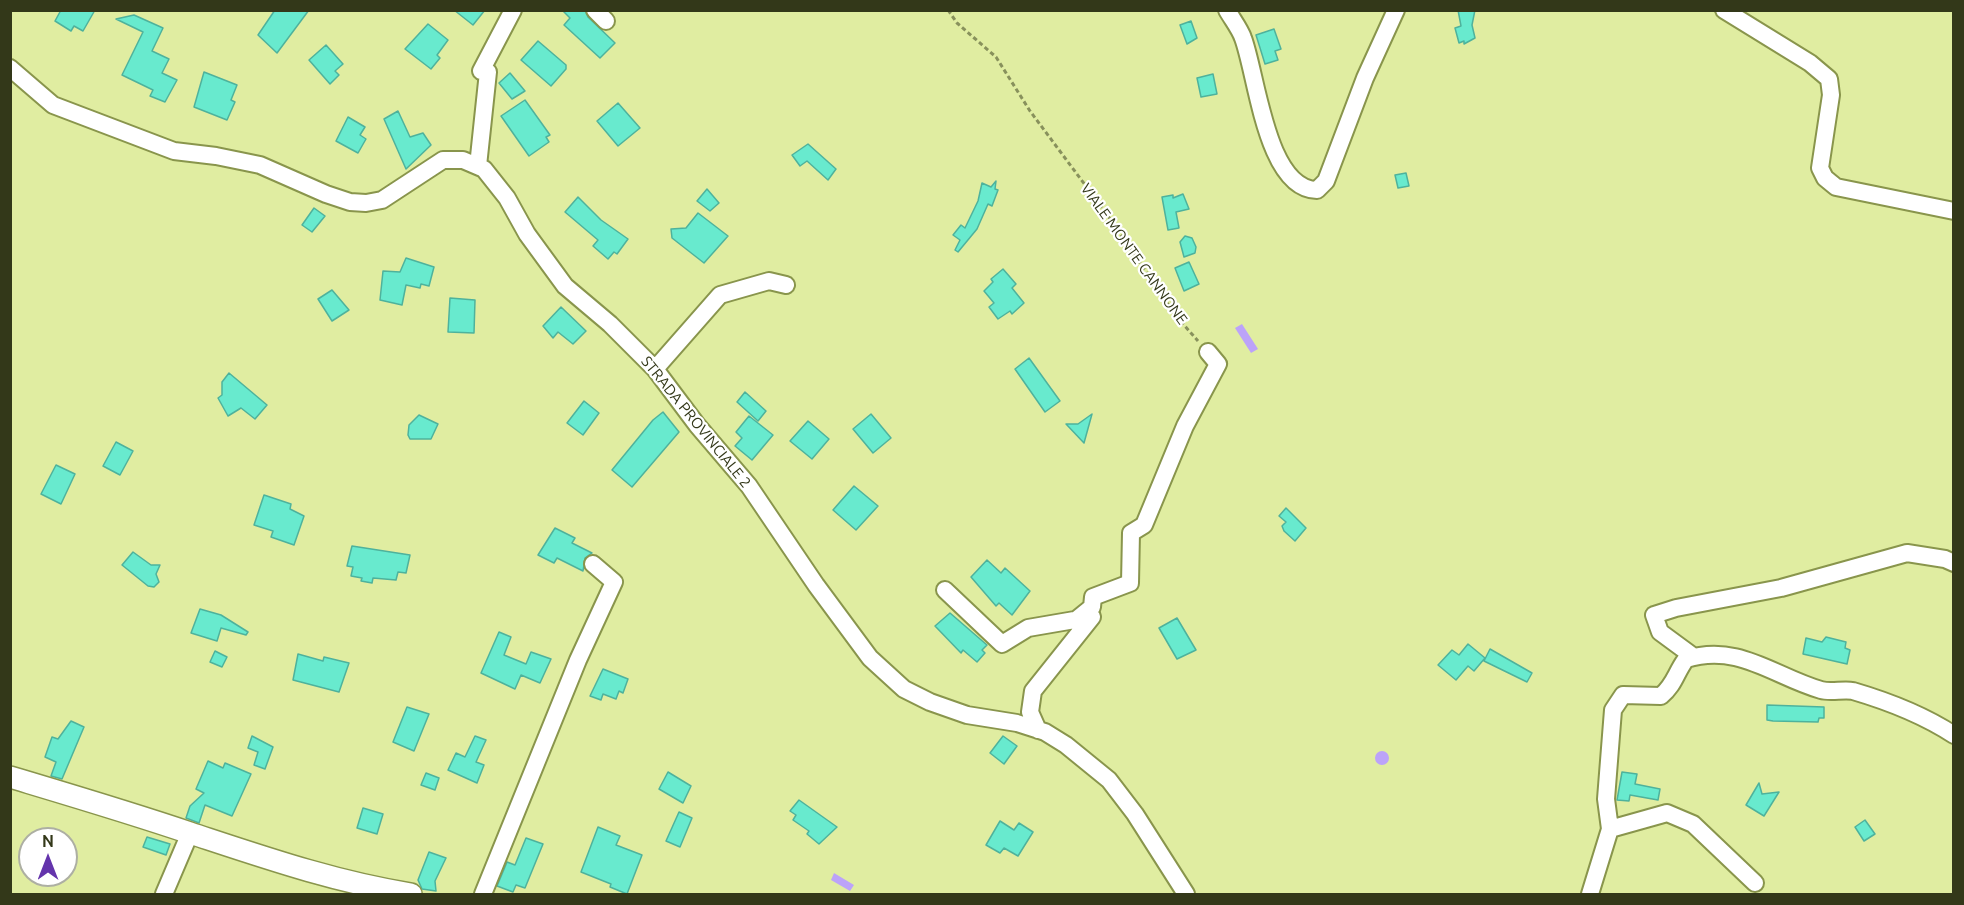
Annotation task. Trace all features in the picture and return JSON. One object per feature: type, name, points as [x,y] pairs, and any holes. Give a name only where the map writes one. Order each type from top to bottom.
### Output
[{"type":"main road","points":[[10,777],[190,833],[270,861],[379,890],[411,894]]},
{"type":"street","points":[[10,68],[53,105],[174,151],[216,156],[260,165],[326,194],[350,202],[366,203],[382,200],[443,160],[463,160],[478,166],[488,72],[481,71],[513,10]]},
{"type":"street","points":[[1227,10],[1243,37],[1265,130],[1292,180],[1305,189],[1317,190],[1326,181],[1365,78],[1396,10]]},
{"type":"street","points":[[1724,10],[1810,63],[1829,79],[1831,95],[1820,168],[1825,178],[1836,187],[1953,210]]},
{"type":"street","name":"STRADA PROVINCIALE 2","points":[[478,166],[484,169],[507,198],[527,234],[565,286],[610,324],[655,369],[697,425],[749,486],[816,585],[870,658],[904,689],[930,702],[968,714],[1017,723],[1038,730],[1066,745],[1109,780],[1135,814],[1186,894]]},
{"type":"street","points":[[655,369],[720,294],[769,281],[786,285]]},
{"type":"street","points":[[1076,620],[1092,607],[1093,597],[1130,583],[1131,533],[1144,525],[1185,426],[1218,364],[1208,352]]},
{"type":"street","points":[[1694,657],[1660,632],[1654,615],[1676,608],[1781,588],[1907,553],[1945,559],[1953,563]]},
{"type":"street","points":[[483,894],[578,660],[614,582],[593,564]]},
{"type":"street","points":[[945,590],[1002,644],[1028,628],[1092,617],[1033,692],[1030,712],[1038,730]]},
{"type":"street","points":[[1590,894],[1610,829],[1606,799],[1613,710],[1623,695],[1660,696],[1673,686],[1677,671],[1686,659],[1722,653],[1761,665],[1823,691],[1851,690],[1935,723],[1953,735]]},
{"type":"street","points":[[1610,829],[1667,813],[1693,824],[1755,883]]},
{"type":"street","points":[[164,894],[190,833]]},
{"type":"path","name":"VIALE MONTE CANNONE","points":[[948,10],[957,23],[996,57],[1030,111],[1106,213],[1176,316],[1208,352]]},
{"type":"shaded area","points":[[1242,324],[1258,349],[1251,353],[1235,328]]},
{"type":"shaded area","points":[[1379,751],[1385,751],[1389,758],[1385,765],[1379,765],[1375,761],[1375,755]]},
{"type":"shaded area","points":[[834,873],[854,885],[850,891],[831,880]]},
{"type":"building","points":[[61,10],[95,10],[83,31],[74,26],[71,31],[55,21]]},
{"type":"building","points":[[275,10],[309,10],[277,53],[258,35]]},
{"type":"building","points":[[454,10],[485,10],[473,25]]},
{"type":"building","points":[[562,10],[585,10],[588,17],[615,43],[600,58],[564,25],[570,18]]},
{"type":"building","points":[[1458,10],[1475,10],[1472,25],[1475,38],[1464,44],[1464,41],[1459,43],[1455,28],[1461,26]]},
{"type":"building","points":[[134,15],[163,28],[152,51],[169,59],[162,73],[177,80],[165,102],[150,96],[153,90],[122,75],[143,32],[116,19]]},
{"type":"building","points":[[1191,21],[1197,38],[1187,44],[1180,25]]},
{"type":"building","points":[[428,24],[448,40],[437,55],[440,58],[431,69],[405,49]]},
{"type":"building","points":[[1274,29],[1281,49],[1275,51],[1278,60],[1265,64],[1256,35]]},
{"type":"building","points":[[538,41],[566,65],[566,69],[551,86],[521,60]]},
{"type":"building","points":[[326,45],[343,64],[335,71],[339,75],[330,84],[309,60]]},
{"type":"building","points":[[204,72],[237,85],[231,100],[235,102],[227,120],[194,107]]},
{"type":"building","points":[[510,73],[525,91],[512,99],[499,83]]},
{"type":"building","points":[[1213,74],[1217,94],[1201,97],[1197,78]]},
{"type":"building","points":[[525,100],[550,135],[546,137],[549,142],[529,156],[501,116]]},
{"type":"building","points":[[618,103],[640,128],[618,146],[597,121]]},
{"type":"building","points":[[398,111],[410,137],[423,133],[431,145],[406,169],[384,119]]},
{"type":"building","points":[[348,117],[365,127],[360,135],[366,139],[358,153],[336,141]]},
{"type":"building","points":[[808,144],[836,169],[828,180],[807,161],[800,166],[792,155]]},
{"type":"building","points":[[1406,173],[1409,186],[1398,188],[1395,175]]},
{"type":"building","points":[[996,181],[995,189],[998,190],[992,206],[988,204],[977,229],[958,252],[955,250],[960,240],[953,235],[961,225],[965,228],[978,201],[982,183],[991,187]]},
{"type":"building","points":[[707,189],[719,203],[710,211],[697,201]]},
{"type":"building","points":[[1183,194],[1189,209],[1176,212],[1179,228],[1168,230],[1162,197],[1173,195],[1173,198]]},
{"type":"building","points":[[578,197],[601,220],[628,239],[617,254],[614,252],[608,259],[593,246],[598,240],[565,212]]},
{"type":"building","points":[[314,208],[325,216],[312,232],[302,225]]},
{"type":"building","points":[[698,213],[728,236],[704,263],[672,238],[671,229],[686,228]]},
{"type":"building","points":[[1185,236],[1192,238],[1196,247],[1195,253],[1184,257],[1180,242]]},
{"type":"building","points":[[406,258],[434,267],[429,286],[421,284],[420,288],[406,285],[402,305],[380,300],[383,271],[400,272]]},
{"type":"building","points":[[1189,262],[1199,284],[1184,291],[1175,268]]},
{"type":"building","points":[[1003,269],[1016,284],[1012,288],[1024,303],[1012,314],[1010,311],[998,319],[989,307],[994,303],[984,291],[993,282],[991,279]]},
{"type":"building","points":[[332,290],[349,310],[332,321],[318,299]]},
{"type":"building","points":[[450,298],[475,300],[474,333],[448,332]]},
{"type":"building","points":[[561,307],[586,331],[573,344],[558,332],[553,338],[543,326]]},
{"type":"building","points":[[1029,358],[1060,401],[1045,412],[1015,369]]},
{"type":"building","points":[[229,373],[267,405],[255,419],[241,408],[228,416],[218,398],[222,395],[222,382]]},
{"type":"building","points":[[745,392],[766,411],[758,421],[737,402]]},
{"type":"building","points":[[584,401],[599,413],[583,435],[567,423]]},
{"type":"building","points":[[663,412],[679,432],[632,487],[612,470],[653,420]]},
{"type":"building","points":[[871,414],[891,438],[873,453],[853,429]]},
{"type":"building","points":[[1092,414],[1084,443],[1066,424],[1078,424]]},
{"type":"building","points":[[419,415],[438,424],[431,439],[410,439],[408,435],[409,425]]},
{"type":"building","points":[[749,416],[773,435],[752,460],[735,446],[742,438],[736,432]]},
{"type":"building","points":[[808,421],[829,439],[812,459],[790,441]]},
{"type":"building","points":[[116,442],[133,451],[120,475],[103,466]]},
{"type":"building","points":[[56,465],[75,474],[61,504],[41,494]]},
{"type":"building","points":[[854,486],[878,506],[856,530],[833,510]]},
{"type":"building","points":[[264,495],[291,504],[290,509],[304,516],[294,545],[271,537],[273,531],[254,525]]},
{"type":"building","points":[[1286,508],[1306,528],[1295,541],[1284,531],[1282,526],[1286,522],[1279,516]]},
{"type":"building","points":[[555,528],[575,538],[572,543],[592,553],[585,558],[583,571],[557,558],[554,563],[538,555]]},
{"type":"building","points":[[352,546],[410,555],[406,573],[398,572],[396,580],[373,578],[372,583],[351,576],[353,567],[347,566]]},
{"type":"building","points":[[133,552],[151,565],[160,565],[156,574],[159,582],[154,587],[148,586],[122,565]]},
{"type":"building","points":[[987,560],[1001,573],[1005,568],[1030,591],[1012,615],[999,603],[996,606],[971,577]]},
{"type":"building","points":[[200,609],[221,615],[248,632],[246,635],[221,628],[217,641],[191,633]]},
{"type":"building","points":[[950,613],[987,645],[982,650],[985,653],[977,662],[963,650],[961,653],[935,626]]},
{"type":"building","points":[[1177,618],[1196,650],[1177,659],[1159,628]]},
{"type":"building","points":[[499,632],[511,637],[504,655],[526,664],[531,652],[551,659],[540,683],[521,675],[515,689],[481,673]]},
{"type":"building","points":[[1826,637],[1846,642],[1845,648],[1850,650],[1847,664],[1803,654],[1806,638],[1822,642]]},
{"type":"building","points":[[1468,644],[1485,658],[1474,671],[1468,666],[1456,680],[1438,665],[1452,650],[1459,655]]},
{"type":"building","points":[[1490,649],[1532,673],[1527,682],[1484,661]]},
{"type":"building","points":[[215,651],[227,657],[222,667],[210,662]]},
{"type":"building","points":[[298,654],[323,661],[324,657],[349,663],[339,692],[293,680]]},
{"type":"building","points":[[603,669],[628,679],[623,693],[619,691],[616,699],[603,694],[601,700],[590,696]]},
{"type":"building","points":[[1767,705],[1824,707],[1824,718],[1819,718],[1818,722],[1767,720]]},
{"type":"building","points":[[407,707],[429,714],[414,751],[393,742]]},
{"type":"building","points":[[71,721],[84,727],[62,779],[51,776],[56,762],[45,757],[52,737],[58,739]]},
{"type":"building","points":[[252,736],[273,747],[265,769],[254,765],[258,752],[248,748]]},
{"type":"building","points":[[475,736],[486,740],[476,762],[484,765],[477,783],[448,770],[456,753],[465,757]]},
{"type":"building","points":[[1003,736],[1017,746],[1004,764],[990,753]]},
{"type":"building","points":[[208,761],[223,768],[225,763],[251,774],[232,816],[205,805],[199,823],[186,818],[190,806],[204,793],[196,789]]},
{"type":"building","points":[[668,772],[691,786],[683,803],[659,789]]},
{"type":"building","points":[[1622,772],[1637,774],[1635,784],[1660,789],[1658,800],[1630,795],[1629,801],[1617,800]]},
{"type":"building","points":[[426,773],[439,778],[435,790],[421,785]]},
{"type":"building","points":[[1759,783],[1762,794],[1779,792],[1764,816],[1746,805]]},
{"type":"building","points":[[799,800],[837,827],[819,844],[807,834],[809,831],[793,820],[796,815],[790,811]]},
{"type":"building","points":[[363,808],[383,814],[377,834],[357,828]]},
{"type":"building","points":[[679,812],[692,818],[680,847],[666,841]]},
{"type":"building","points":[[1865,820],[1875,834],[1864,841],[1855,827]]},
{"type":"building","points":[[1000,821],[1014,830],[1019,823],[1033,832],[1018,856],[1004,848],[1000,853],[986,845]]},
{"type":"building","points":[[598,827],[620,836],[616,845],[642,855],[627,894],[610,887],[611,884],[581,872]]},
{"type":"building","points":[[147,837],[170,844],[166,855],[143,847]]},
{"type":"building","points":[[526,838],[543,844],[525,888],[516,885],[513,892],[497,886],[507,862],[515,865]]},
{"type":"building","points":[[429,852],[446,858],[435,881],[436,891],[422,889],[418,880]]}]
